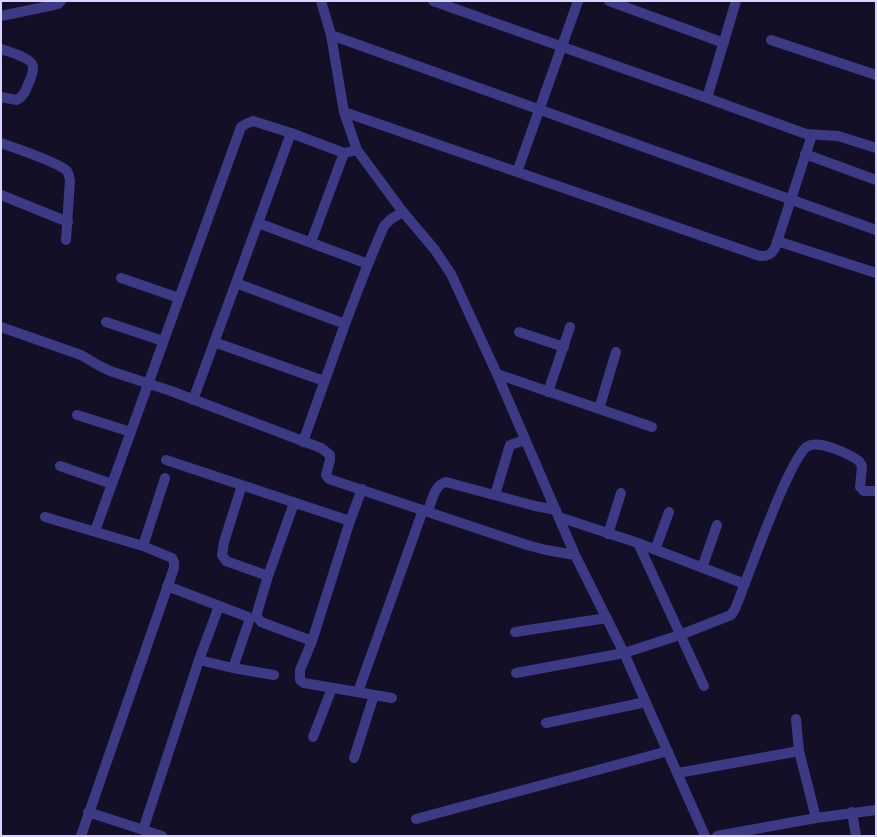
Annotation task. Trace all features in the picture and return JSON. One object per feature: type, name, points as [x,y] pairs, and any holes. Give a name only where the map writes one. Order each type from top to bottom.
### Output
[{"type":"street","points":[[1,16],[54,5],[61,1]]},
{"type":"street","points":[[321,1],[331,34],[344,112],[357,150],[403,212],[435,250],[451,274],[497,374],[575,555],[624,653],[705,836]]},
{"type":"street","points":[[433,1],[812,136],[838,136],[876,148]]},
{"type":"street","points":[[517,172],[538,109],[578,1]]},
{"type":"street","points":[[609,1],[724,43]]},
{"type":"street","points":[[707,98],[736,1]]},
{"type":"street","points":[[331,34],[876,230]]},
{"type":"street","points":[[771,40],[876,75]]},
{"type":"street","points":[[1,49],[26,58],[32,62],[33,66],[25,93],[22,97],[17,100],[1,97]]},
{"type":"street","points":[[344,112],[755,255],[767,256],[772,253],[777,241],[812,136]]},
{"type":"street","points":[[95,531],[241,127],[254,121],[344,153],[357,150]]},
{"type":"street","points":[[193,400],[291,134]]},
{"type":"street","points":[[1,142],[58,165],[69,174],[70,180],[66,240]]},
{"type":"street","points":[[311,242],[344,153]]},
{"type":"street","points":[[805,154],[876,180]]},
{"type":"street","points":[[1,195],[68,222]]},
{"type":"street","points":[[303,442],[345,324],[384,226],[391,219],[403,212]]},
{"type":"street","points":[[258,222],[368,264]]},
{"type":"street","points":[[777,241],[876,273]]},
{"type":"street","points":[[121,278],[179,298]]},
{"type":"street","points":[[236,283],[345,324]]},
{"type":"street","points":[[106,322],[163,341]]},
{"type":"street","points":[[1,327],[81,355],[103,368],[321,448],[328,452],[330,458],[326,475],[329,479],[526,545],[575,555]]},
{"type":"street","points":[[548,392],[570,327]]},
{"type":"street","points":[[519,332],[564,347]]},
{"type":"street","points":[[214,342],[324,381]]},
{"type":"street","points":[[599,409],[616,352]]},
{"type":"street","points":[[497,374],[652,427]]},
{"type":"street","points":[[77,415],[130,432]]},
{"type":"street","points":[[495,495],[510,445],[525,440]]},
{"type":"street","points":[[516,672],[624,653],[680,635],[731,615],[735,609],[775,506],[798,458],[802,451],[808,446],[813,445],[828,447],[858,460],[862,466],[860,487],[864,491],[876,491]]},
{"type":"street","points":[[166,460],[350,521]]},
{"type":"street","points":[[60,466],[112,484]]},
{"type":"street","points":[[143,546],[165,478]]},
{"type":"street","points":[[358,692],[425,510],[436,489],[442,483],[451,483],[535,506],[745,584]]},
{"type":"street","points":[[242,485],[224,542],[222,555],[226,562],[268,576]]},
{"type":"street","points":[[362,489],[350,521],[312,641],[300,670],[300,680],[304,683],[392,698]]},
{"type":"street","points":[[608,534],[621,493]]},
{"type":"street","points":[[294,502],[268,576],[257,613],[258,619],[261,622],[312,641]]},
{"type":"street","points":[[655,550],[669,512]]},
{"type":"street","points":[[46,517],[143,546],[167,555],[174,560],[174,568],[88,812],[81,836]]},
{"type":"street","points":[[702,568],[718,525]]},
{"type":"street","points":[[638,544],[704,686]]},
{"type":"street","points":[[167,586],[245,616],[249,619],[233,668]]},
{"type":"street","points":[[143,830],[199,660],[219,606]]},
{"type":"street","points":[[515,632],[607,618]]},
{"type":"street","points":[[199,660],[274,675]]},
{"type":"street","points":[[313,737],[332,688]]},
{"type":"street","points":[[354,758],[374,695]]},
{"type":"street","points":[[546,723],[646,702]]},
{"type":"street","points":[[796,719],[799,751],[816,818]]},
{"type":"street","points":[[416,819],[668,751]]},
{"type":"street","points":[[678,773],[799,751]]},
{"type":"street","points":[[717,836],[852,812],[876,810]]},
{"type":"street","points":[[88,812],[162,836]]},
{"type":"street","points":[[852,812],[856,836]]}]
